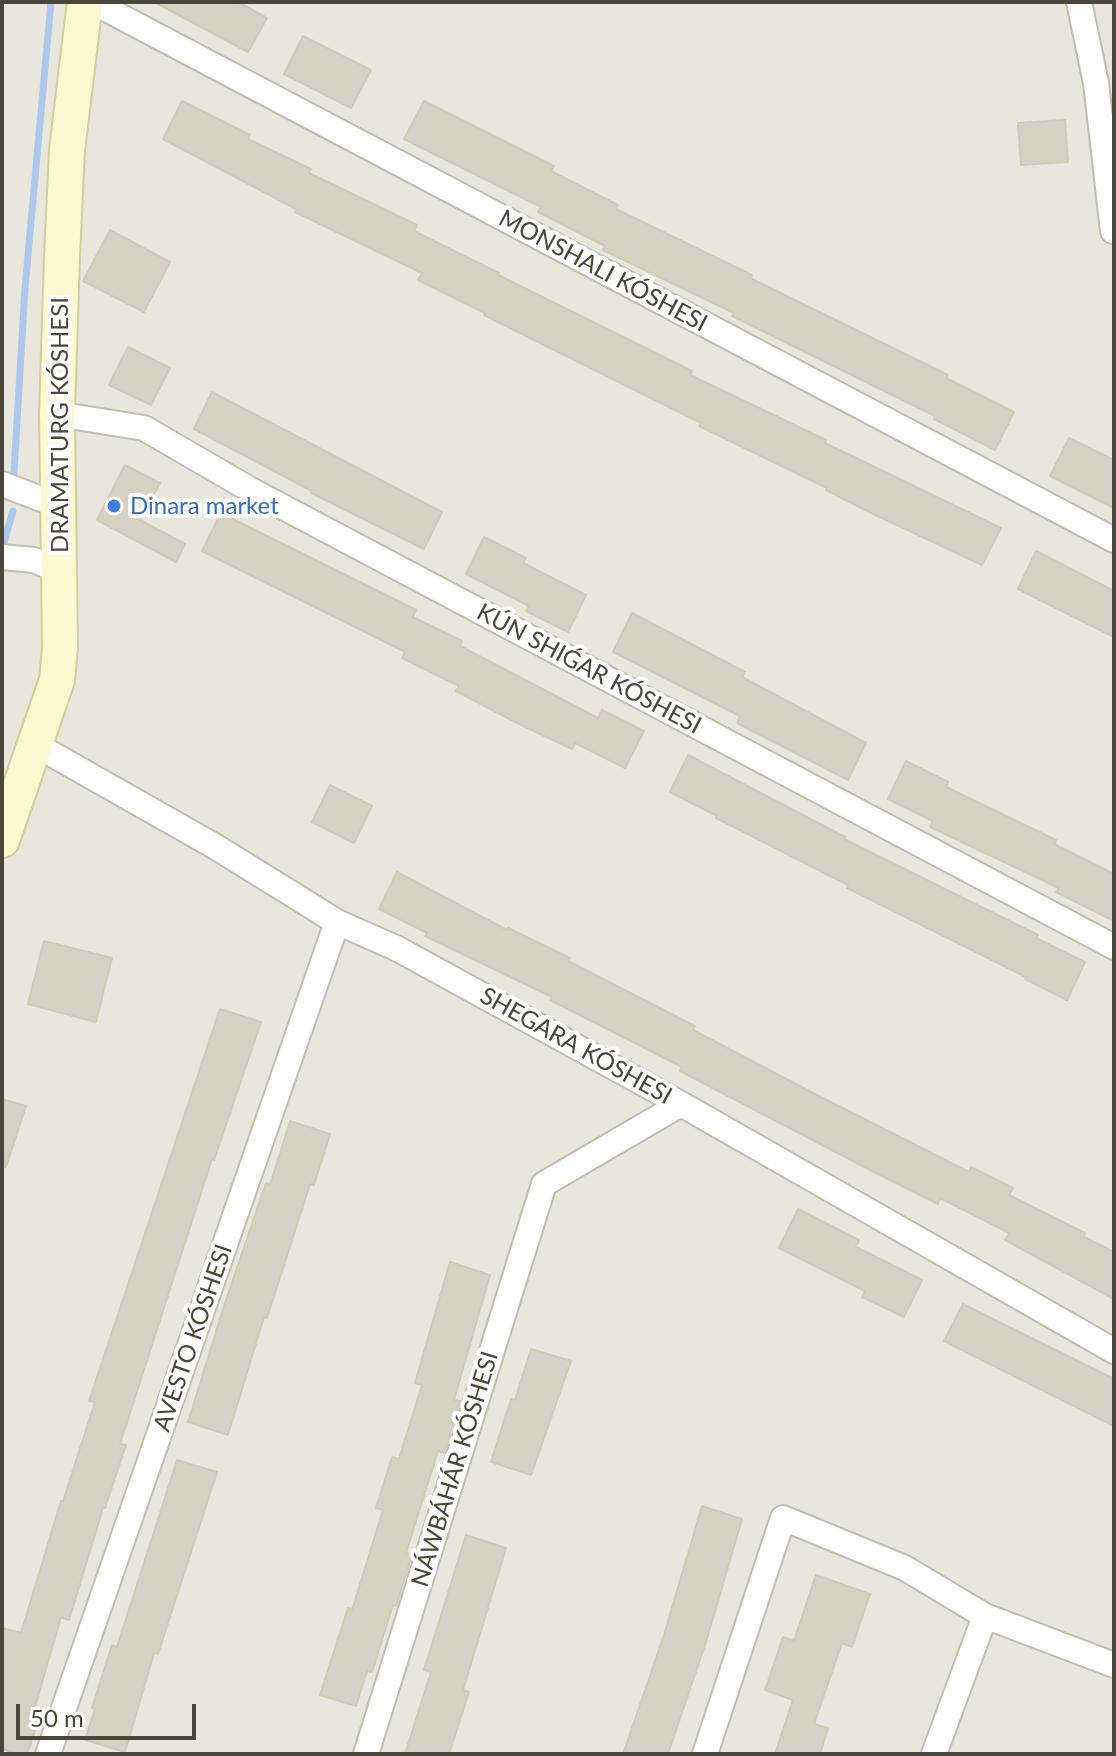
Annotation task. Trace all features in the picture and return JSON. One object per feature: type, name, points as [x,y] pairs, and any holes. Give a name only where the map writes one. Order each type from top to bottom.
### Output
[{"type":"street","name":"DRAMATURG KÓSHESI","points":[[2,840],[57,680],[60,648],[57,414],[67,150],[85,2]]},
{"type":"street","points":[[93,2],[1114,540]]},
{"type":"street","points":[[1079,2],[1105,81],[1113,231]]},
{"type":"street","points":[[57,414],[144,428],[263,496],[1114,947]]},
{"type":"street","points":[[2,484],[57,505]]},
{"type":"street","points":[[2,557],[34,560],[59,571]]},
{"type":"street","name":"SHEGARA KÓSHESI","points":[[36,745],[216,847],[337,922],[396,948],[681,1104],[1114,1351]]},
{"type":"street","name":"AVESTO KÓSHESI","points":[[48,1754],[337,922]]},
{"type":"street","name":"NÁWBÁHÁR KÓSHESI","points":[[366,1754],[544,1184],[681,1104]]},
{"type":"street","points":[[705,1754],[783,1518],[905,1568],[985,1616],[1114,1665]]},
{"type":"street","points":[[934,1754],[985,1616]]},
{"type":"shaded area","points":[[2,2],[1114,2],[1114,1754],[2,1754]]},
{"type":"building","points":[[154,2],[238,2],[267,18],[248,52]]},
{"type":"building","points":[[303,36],[371,70],[351,108],[284,74]]},
{"type":"building","points":[[182,101],[250,135],[248,139],[311,169],[309,173],[417,225],[414,231],[498,275],[692,371],[690,375],[826,440],[825,443],[1001,528],[982,565],[867,511],[827,488],[699,426],[701,423],[484,315],[418,280],[422,273],[295,212],[296,209],[163,139]]},
{"type":"building","points":[[424,101],[554,166],[551,171],[618,205],[616,209],[752,275],[750,278],[948,375],[946,378],[1014,412],[995,450],[934,419],[935,416],[732,316],[734,313],[603,250],[605,246],[538,212],[541,207],[404,139]]},
{"type":"building","points":[[1065,120],[1068,162],[1021,165],[1018,123]]},
{"type":"building","points":[[110,230],[170,262],[144,312],[83,281]]},
{"type":"building","points":[[128,347],[170,368],[151,405],[109,385]]},
{"type":"building","points":[[212,392],[442,512],[424,549],[311,493],[194,429]]},
{"type":"building","points":[[1069,438],[1114,460],[1114,508],[1050,476]]},
{"type":"building","points":[[125,465],[160,483],[140,520],[185,544],[176,562],[97,520]]},
{"type":"building","points":[[221,513],[416,610],[413,617],[462,641],[460,646],[598,718],[602,710],[644,731],[625,768],[575,743],[572,749],[519,724],[456,691],[459,686],[402,658],[405,652],[202,551]]},
{"type":"building","points":[[484,537],[526,558],[523,563],[586,595],[568,632],[526,611],[529,606],[466,574]]},
{"type":"building","points":[[1036,551],[1114,591],[1114,637],[1018,589]]},
{"type":"building","points":[[632,613],[745,672],[742,677],[866,743],[848,780],[737,723],[740,716],[613,652]]},
{"type":"building","points":[[688,755],[1085,962],[1067,1000],[847,888],[848,885],[670,792]]},
{"type":"building","points":[[906,761],[948,782],[946,787],[1056,840],[1054,844],[1114,874],[1114,921],[1056,892],[1059,888],[930,827],[933,821],[888,799]]},
{"type":"building","points":[[330,785],[372,806],[354,843],[312,822]]},
{"type":"building","points":[[397,872],[507,930],[570,958],[568,961],[695,1026],[693,1030],[813,1093],[969,1172],[971,1167],[1013,1188],[1009,1195],[1085,1233],[1084,1237],[1114,1252],[1114,1299],[1005,1240],[1009,1233],[940,1198],[938,1204],[876,1173],[680,1071],[682,1067],[550,1000],[552,997],[425,936],[427,933],[379,909]]},
{"type":"building","points":[[44,941],[112,958],[96,1022],[28,1004]]},
{"type":"building","points":[[220,1009],[261,1022],[212,1159],[120,1444],[126,1445],[69,1620],[61,1617],[33,1714],[40,1716],[27,1754],[17,1754],[2,1749],[2,1628],[21,1633],[95,1402],[89,1401]]},
{"type":"building","points":[[2,1099],[26,1106],[6,1167],[2,1167]]},
{"type":"building","points":[[290,1121],[330,1134],[314,1185],[310,1184],[267,1318],[264,1317],[228,1435],[188,1422],[224,1306],[266,1183],[270,1185]]},
{"type":"building","points":[[798,1209],[859,1240],[856,1247],[922,1280],[904,1317],[862,1297],[865,1291],[779,1248]]},
{"type":"building","points":[[450,1262],[490,1275],[454,1400],[460,1401],[444,1453],[438,1451],[406,1553],[412,1555],[396,1606],[393,1605],[372,1672],[367,1671],[356,1706],[320,1695],[348,1608],[352,1610],[383,1510],[376,1508],[392,1457],[399,1459],[422,1385],[415,1383]]},
{"type":"building","points":[[963,1304],[1114,1379],[1114,1426],[944,1341]]},
{"type":"building","points":[[531,1349],[571,1361],[531,1475],[491,1462]]},
{"type":"building","points":[[177,1460],[217,1472],[158,1654],[154,1653],[125,1752],[85,1740],[112,1645],[117,1647]]},
{"type":"building","points":[[702,1506],[742,1519],[706,1642],[668,1754],[623,1754],[664,1635]]},
{"type":"building","points":[[466,1535],[506,1548],[463,1690],[469,1692],[449,1754],[405,1754],[431,1672],[424,1670]]},
{"type":"building","points":[[816,1575],[870,1594],[852,1647],[842,1643],[814,1724],[828,1728],[820,1754],[775,1754],[793,1700],[765,1690],[783,1637],[794,1641]]},
{"type":"waterway","points":[[14,472],[25,288],[51,2]]},
{"type":"waterway","points":[[3,546],[13,511]]},
{"type":"place","name":"Dinara market","points":[[114,506]]}]
